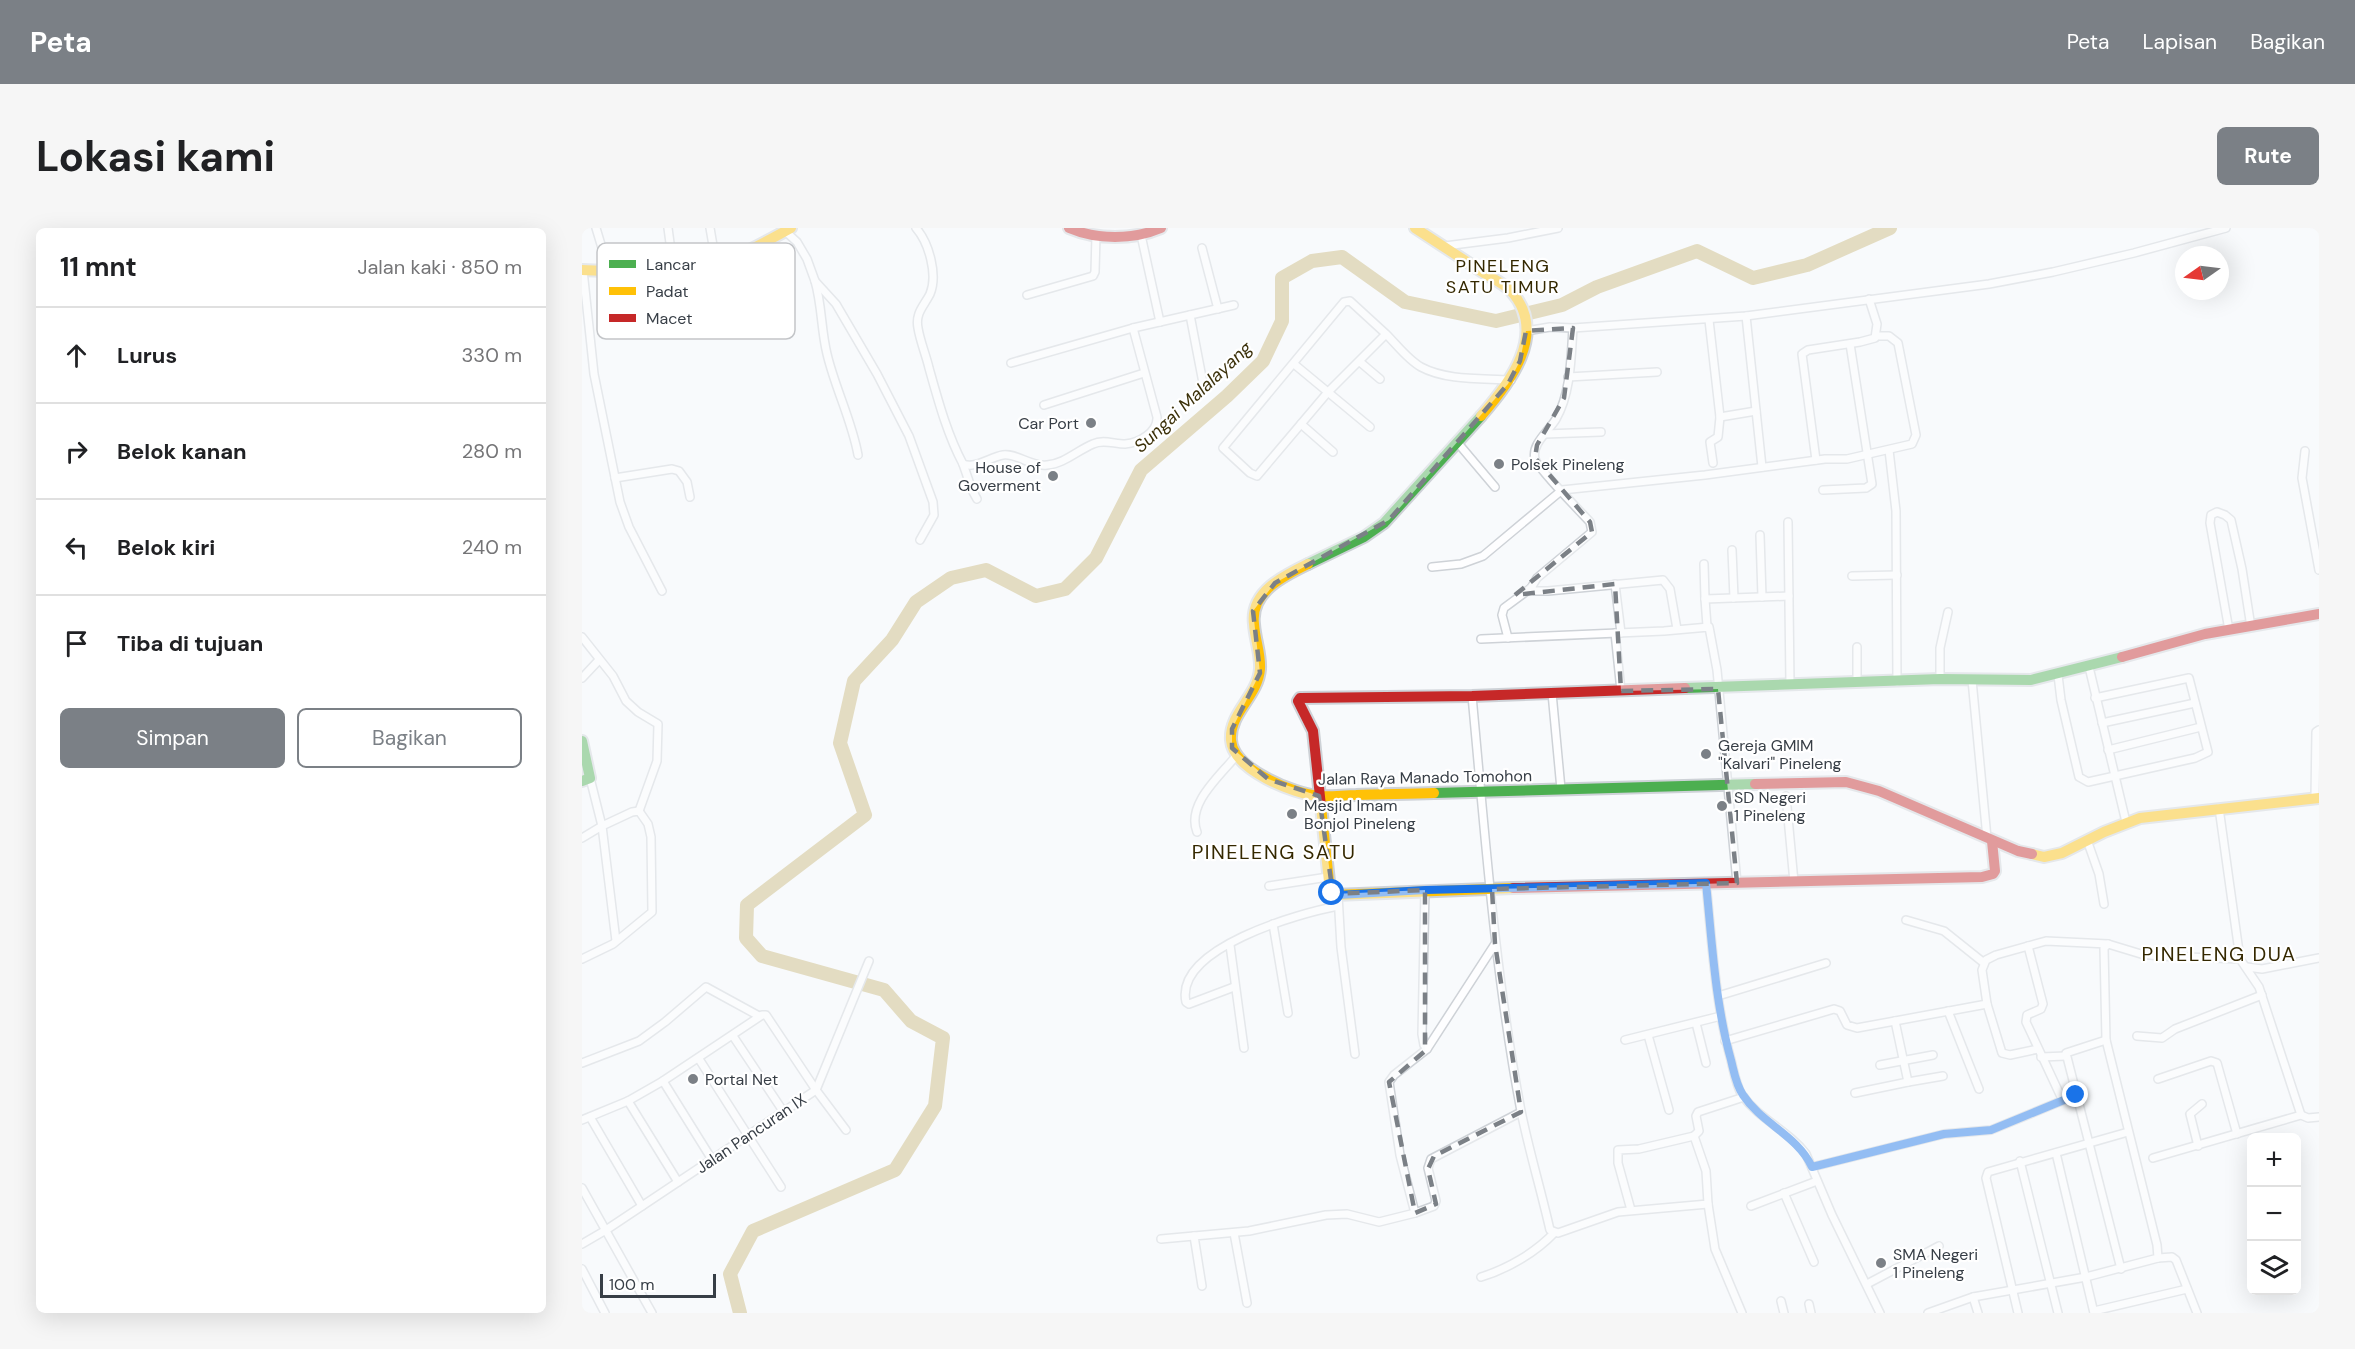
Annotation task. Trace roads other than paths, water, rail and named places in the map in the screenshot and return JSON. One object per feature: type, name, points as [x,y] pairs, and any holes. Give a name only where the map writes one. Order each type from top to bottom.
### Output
[{"type":"main road","points":[[1069,228],[1077,232],[1096,235],[1141,235],[1161,228]]},
{"type":"main road","points":[[1236,756],[1231,742],[1232,729],[1260,673],[1262,653],[1252,618],[1261,596],[1275,583],[1301,568],[1381,527],[1511,380],[1520,360],[1526,327],[1520,306],[1510,290],[1415,228]]},
{"type":"main road","points":[[760,243],[788,230]]},
{"type":"main road","points":[[1990,839],[1995,871],[1986,877],[1425,890],[1338,901],[1330,891],[1312,727],[1300,706],[1300,698],[1472,696],[1940,679],[2024,680],[2058,675],[2205,634],[2319,614]]},
{"type":"main road","points":[[582,741],[586,779]]},
{"type":"main road","name":"Jalan Raya Manado Tomohon","points":[[1236,756],[1249,767],[1275,782],[1301,793],[1319,796],[1846,782],[1880,791],[1990,839],[2031,855],[2044,857],[2062,853],[2126,822],[2219,808],[2317,798]]},
{"type":"street","points":[[596,228],[601,243]]},
{"type":"street","points":[[668,228],[670,243]]},
{"type":"street","points":[[710,228],[713,243]]},
{"type":"street","points":[[916,228],[927,250],[933,281],[930,294],[920,308],[918,326],[943,413],[977,499]]},
{"type":"street","points":[[1445,246],[1508,238],[1558,228]]},
{"type":"street","points":[[1526,327],[1573,328],[1709,320],[1989,284],[2054,272],[2191,239],[2226,228]]},
{"type":"street","points":[[788,230],[807,259],[820,296],[826,350],[840,400],[855,438],[858,455]]},
{"type":"street","points":[[1027,295],[1093,276],[1096,235]]},
{"type":"street","points":[[1141,235],[1160,322]]},
{"type":"street","points":[[1202,248],[1218,309]]},
{"type":"street","points":[[583,270],[595,381],[620,502],[629,527],[662,591]]},
{"type":"street","points":[[815,281],[836,304],[877,374],[915,452],[928,485],[934,515],[920,540]]},
{"type":"street","points":[[1869,299],[1876,320],[1876,336]]},
{"type":"street","points":[[1386,334],[1328,392],[1257,476],[1250,473],[1223,448],[1347,301],[1362,311],[1386,334],[1414,361],[1428,370],[1451,375],[1511,380]]},
{"type":"street","points":[[1011,363],[1133,328],[1234,305]]},
{"type":"street","points":[[1190,315],[1204,388]]},
{"type":"street","points":[[1746,316],[1762,467]]},
{"type":"street","points":[[1709,320],[1720,417],[1718,437],[1710,442],[1713,463]]},
{"type":"street","points":[[963,464],[972,466],[989,458],[1009,454],[1023,461],[1047,465],[1059,462],[1093,444],[1102,442],[1127,444],[1152,432],[1157,424],[1133,328]]},
{"type":"street","points":[[1508,638],[1503,615],[1504,608],[1531,588],[1537,578],[1592,532],[1590,522],[1542,470],[1535,458],[1537,445],[1560,410],[1568,377],[1573,328]]},
{"type":"street","points":[[1432,567],[1461,564],[1483,556],[1562,490],[1868,456],[1912,444],[1916,435],[1898,343],[1889,336],[1876,336],[1871,340],[1808,350],[1802,354],[1816,460]]},
{"type":"street","points":[[1823,490],[1870,486],[1872,480],[1850,344]]},
{"type":"street","points":[[1360,362],[1380,379]]},
{"type":"street","points":[[1294,364],[1370,427]]},
{"type":"street","points":[[1568,377],[1658,372]]},
{"type":"street","points":[[1044,405],[1144,373]]},
{"type":"street","points":[[1720,417],[1756,411]]},
{"type":"street","points":[[1301,424],[1333,452]]},
{"type":"street","points":[[1545,434],[1601,432]]},
{"type":"street","points":[[1457,442],[1495,487]]},
{"type":"street","points":[[1889,450],[1896,511],[1897,682]]},
{"type":"street","points":[[2305,451],[2302,478],[2319,570]]},
{"type":"street","points":[[615,478],[672,469],[679,471],[687,482],[690,497]]},
{"type":"street","points":[[2229,630],[2210,523],[2211,515],[2215,512],[2222,513],[2231,520],[2242,569],[2251,627]]},
{"type":"street","points":[[1788,522],[1790,684]]},
{"type":"street","points":[[1760,535],[1762,597]]},
{"type":"street","points":[[1732,550],[1734,598]]},
{"type":"street","points":[[1704,564],[1707,626],[1711,633],[1718,688],[1737,883]]},
{"type":"street","points":[[1852,576],[1897,575]]},
{"type":"street","points":[[1531,588],[1543,592],[1663,580],[1670,589],[1677,629]]},
{"type":"street","points":[[1615,584],[1621,691]]},
{"type":"street","points":[[1705,599],[1789,596]]},
{"type":"street","points":[[1940,679],[1940,648],[1948,612]]},
{"type":"street","points":[[1481,639],[1618,633],[1707,626]]},
{"type":"street","points":[[582,637],[613,676],[626,701],[659,726],[656,764],[639,811]]},
{"type":"street","points":[[1857,647],[1857,683]]},
{"type":"street","points":[[582,678],[599,660]]},
{"type":"street","points":[[2089,667],[2126,822]]},
{"type":"street","points":[[2058,675],[2061,700],[2079,777],[2088,782],[2208,752],[2189,678],[2185,677],[2096,698]]},
{"type":"street","points":[[1972,680],[1990,839]]},
{"type":"street","points":[[1552,693],[1562,789]]},
{"type":"street","points":[[1472,696],[1492,889],[1495,944],[1521,1112],[1550,1230],[1554,1233]]},
{"type":"street","points":[[2102,723],[2195,703]]},
{"type":"street","points":[[2108,750],[2201,727]]},
{"type":"street","points":[[2317,798],[2316,732],[2319,730]]},
{"type":"street","points":[[1197,832],[1194,819],[1202,799],[1236,756]]},
{"type":"street","points":[[586,779],[602,826],[609,871],[612,924],[616,941]]},
{"type":"street","points":[[1786,796],[1794,882]]},
{"type":"street","points":[[2219,808],[2240,959],[2247,967],[2262,995],[2301,1114],[2308,1118],[2319,1117]]},
{"type":"street","points":[[582,838],[602,826],[639,811]]},
{"type":"street","points":[[582,959],[616,941],[648,916],[652,910],[650,832],[648,824],[639,811]]},
{"type":"street","points":[[2087,840],[2099,874],[2104,904]]},
{"type":"street","points":[[1269,886],[1328,877]]},
{"type":"street","points":[[1706,883],[1721,1016],[1725,1041],[1737,1083],[1744,1097],[1764,1118],[1800,1146],[1867,1284],[1877,1311]]},
{"type":"street","points":[[1425,890],[1422,1034],[1427,1049]]},
{"type":"street","points":[[1234,987],[1189,1004],[1186,1002],[1185,987],[1197,967],[1208,957],[1273,924],[1338,901],[1345,982],[1355,1054]]},
{"type":"street","points":[[1906,920],[1944,931],[1984,963]]},
{"type":"street","points":[[1273,924],[1288,1013]]},
{"type":"street","points":[[2038,1049],[2010,1055],[2002,1053],[1987,1004],[1982,970],[1984,963],[1996,955],[2046,941],[2108,944],[2141,954],[2160,956],[2240,959]]},
{"type":"street","points":[[1415,1213],[1400,1155],[1389,1082],[1394,1075],[1427,1049],[1495,944]]},
{"type":"street","points":[[2108,944],[2104,948],[2103,956],[2106,1040],[2157,1245],[2158,1258]]},
{"type":"street","points":[[1230,945],[1244,1048]]},
{"type":"street","points":[[2028,946],[2043,1004],[2041,1009],[2029,1014],[2026,1018],[2041,1057],[2062,1099]]},
{"type":"street","points":[[2247,967],[2262,969],[2319,958]]},
{"type":"street","points":[[846,1130],[816,1090],[868,962]]},
{"type":"street","points":[[1719,996],[1826,963]]},
{"type":"street","points":[[582,1063],[639,1041],[706,987],[759,1016],[734,1036],[663,1081],[628,1101],[582,1120]]},
{"type":"street","points":[[2137,1036],[2163,1038],[2175,1029],[2262,995]]},
{"type":"street","points":[[1725,1041],[1834,1010],[1840,1011],[1845,1022],[1854,1028],[1987,1004]]},
{"type":"street","points":[[1948,1011],[1979,1089]]},
{"type":"street","name":"Jalan Pancuran IX","points":[[582,1244],[816,1090],[765,1015],[759,1016]]},
{"type":"street","points":[[1625,1040],[1721,1016]]},
{"type":"street","points":[[1895,1021],[1908,1082]]},
{"type":"street","points":[[1696,1023],[1706,1063]]},
{"type":"street","points":[[1648,1035],[1670,1110]]},
{"type":"street","points":[[734,1036],[783,1111]]},
{"type":"street","points":[[2106,1040],[2072,1049],[2066,1053],[2066,1056],[2121,1269]]},
{"type":"street","points":[[1880,1065],[1933,1055]]},
{"type":"street","points":[[2041,1057],[2066,1056]]},
{"type":"street","points":[[699,1059],[781,1187]]},
{"type":"street","points":[[2158,1079],[2211,1061],[2217,1063],[2237,1134]]},
{"type":"street","points":[[1854,1093],[1943,1076]]},
{"type":"street","points":[[663,1081],[711,1158]]},
{"type":"street","points":[[1812,1167],[1944,1134],[1991,1130],[2076,1095]]},
{"type":"street","points":[[1631,1210],[1618,1163],[1618,1150],[1639,1149],[1694,1136],[1699,1131],[1696,1116],[1698,1112],[1744,1097]]},
{"type":"street","points":[[628,1101],[678,1182]]},
{"type":"street","points":[[2198,1146],[2190,1114],[2202,1104]]},
{"type":"street","points":[[1161,1239],[1234,1233],[1326,1215],[1347,1214],[1375,1222],[1415,1213],[1436,1204],[1428,1168],[1428,1163],[1434,1157],[1521,1112]]},
{"type":"street","points":[[2153,1158],[2301,1114]]},
{"type":"street","points":[[590,1117],[642,1206]]},
{"type":"street","points":[[2019,1313],[1986,1178],[1991,1170],[2128,1132]]},
{"type":"street","points":[[1694,1136],[1707,1178],[1708,1204],[1715,1249],[1742,1313]]},
{"type":"street","points":[[2056,1153],[2094,1312],[2187,1289]]},
{"type":"street","points":[[2020,1161],[2058,1313]]},
{"type":"street","points":[[1751,1206],[1817,1181]]},
{"type":"street","points":[[582,1188],[652,1313]]},
{"type":"street","points":[[1784,1193],[1814,1262]]},
{"type":"street","points":[[1481,1277],[1497,1272],[1521,1258],[1554,1233],[1615,1212],[1708,1204]]},
{"type":"street","points":[[1234,1233],[1247,1303]]},
{"type":"street","points":[[1194,1236],[1202,1286]]},
{"type":"street","points":[[1867,1284],[1939,1246]]},
{"type":"street","points":[[1928,1313],[1974,1297],[2013,1288],[2086,1277],[2158,1258],[2172,1257],[2176,1260],[2197,1313]]},
{"type":"street","points":[[582,1269],[605,1313]]},
{"type":"street","points":[[1974,1297],[1978,1313]]},
{"type":"street","points":[[1780,1301],[1784,1313]]},
{"type":"street","points":[[1809,1304],[1812,1313]]},
{"type":"waterway","name":"Sungai Malalayang","points":[[740,1313],[730,1274],[753,1231],[895,1170],[935,1106],[943,1038],[911,1021],[884,990],[762,956],[746,938],[747,905],[865,815],[840,743],[854,681],[892,640],[916,602],[951,578],[986,570],[1036,596],[1065,589],[1096,558],[1141,470],[1227,396],[1263,361],[1282,321],[1282,278],[1312,261],[1342,257],[1405,302],[1496,321],[1562,305],[1597,287],[1697,251],[1753,278],[1807,265],[1890,228]]},
{"type":"place","name":"Car Port","points":[[1091,423]]},
{"type":"place","name":"Polsek Pineleng","points":[[1499,464]]},
{"type":"place","name":"House of Goverment","points":[[1053,476]]},
{"type":"place","name":"Gereja GMIM \"Kalvari\" Pineleng","points":[[1706,754]]},
{"type":"place","name":"SD Negeri 1 Pineleng","points":[[1722,806]]},
{"type":"place","name":"Mesjid Imam Bonjol Pineleng","points":[[1292,814]]},
{"type":"place","name":"Portal Net","points":[[693,1079]]},
{"type":"place","name":"SMA Negeri 1 Pineleng","points":[[1881,1263]]},
{"type":"district","name":"PINELENG SATU TIMUR","points":[[1503,276]]},
{"type":"district","name":"PINELENG SATU","points":[[1274,852]]},
{"type":"district","name":"PINELENG DUA","points":[[2219,954]]}]
